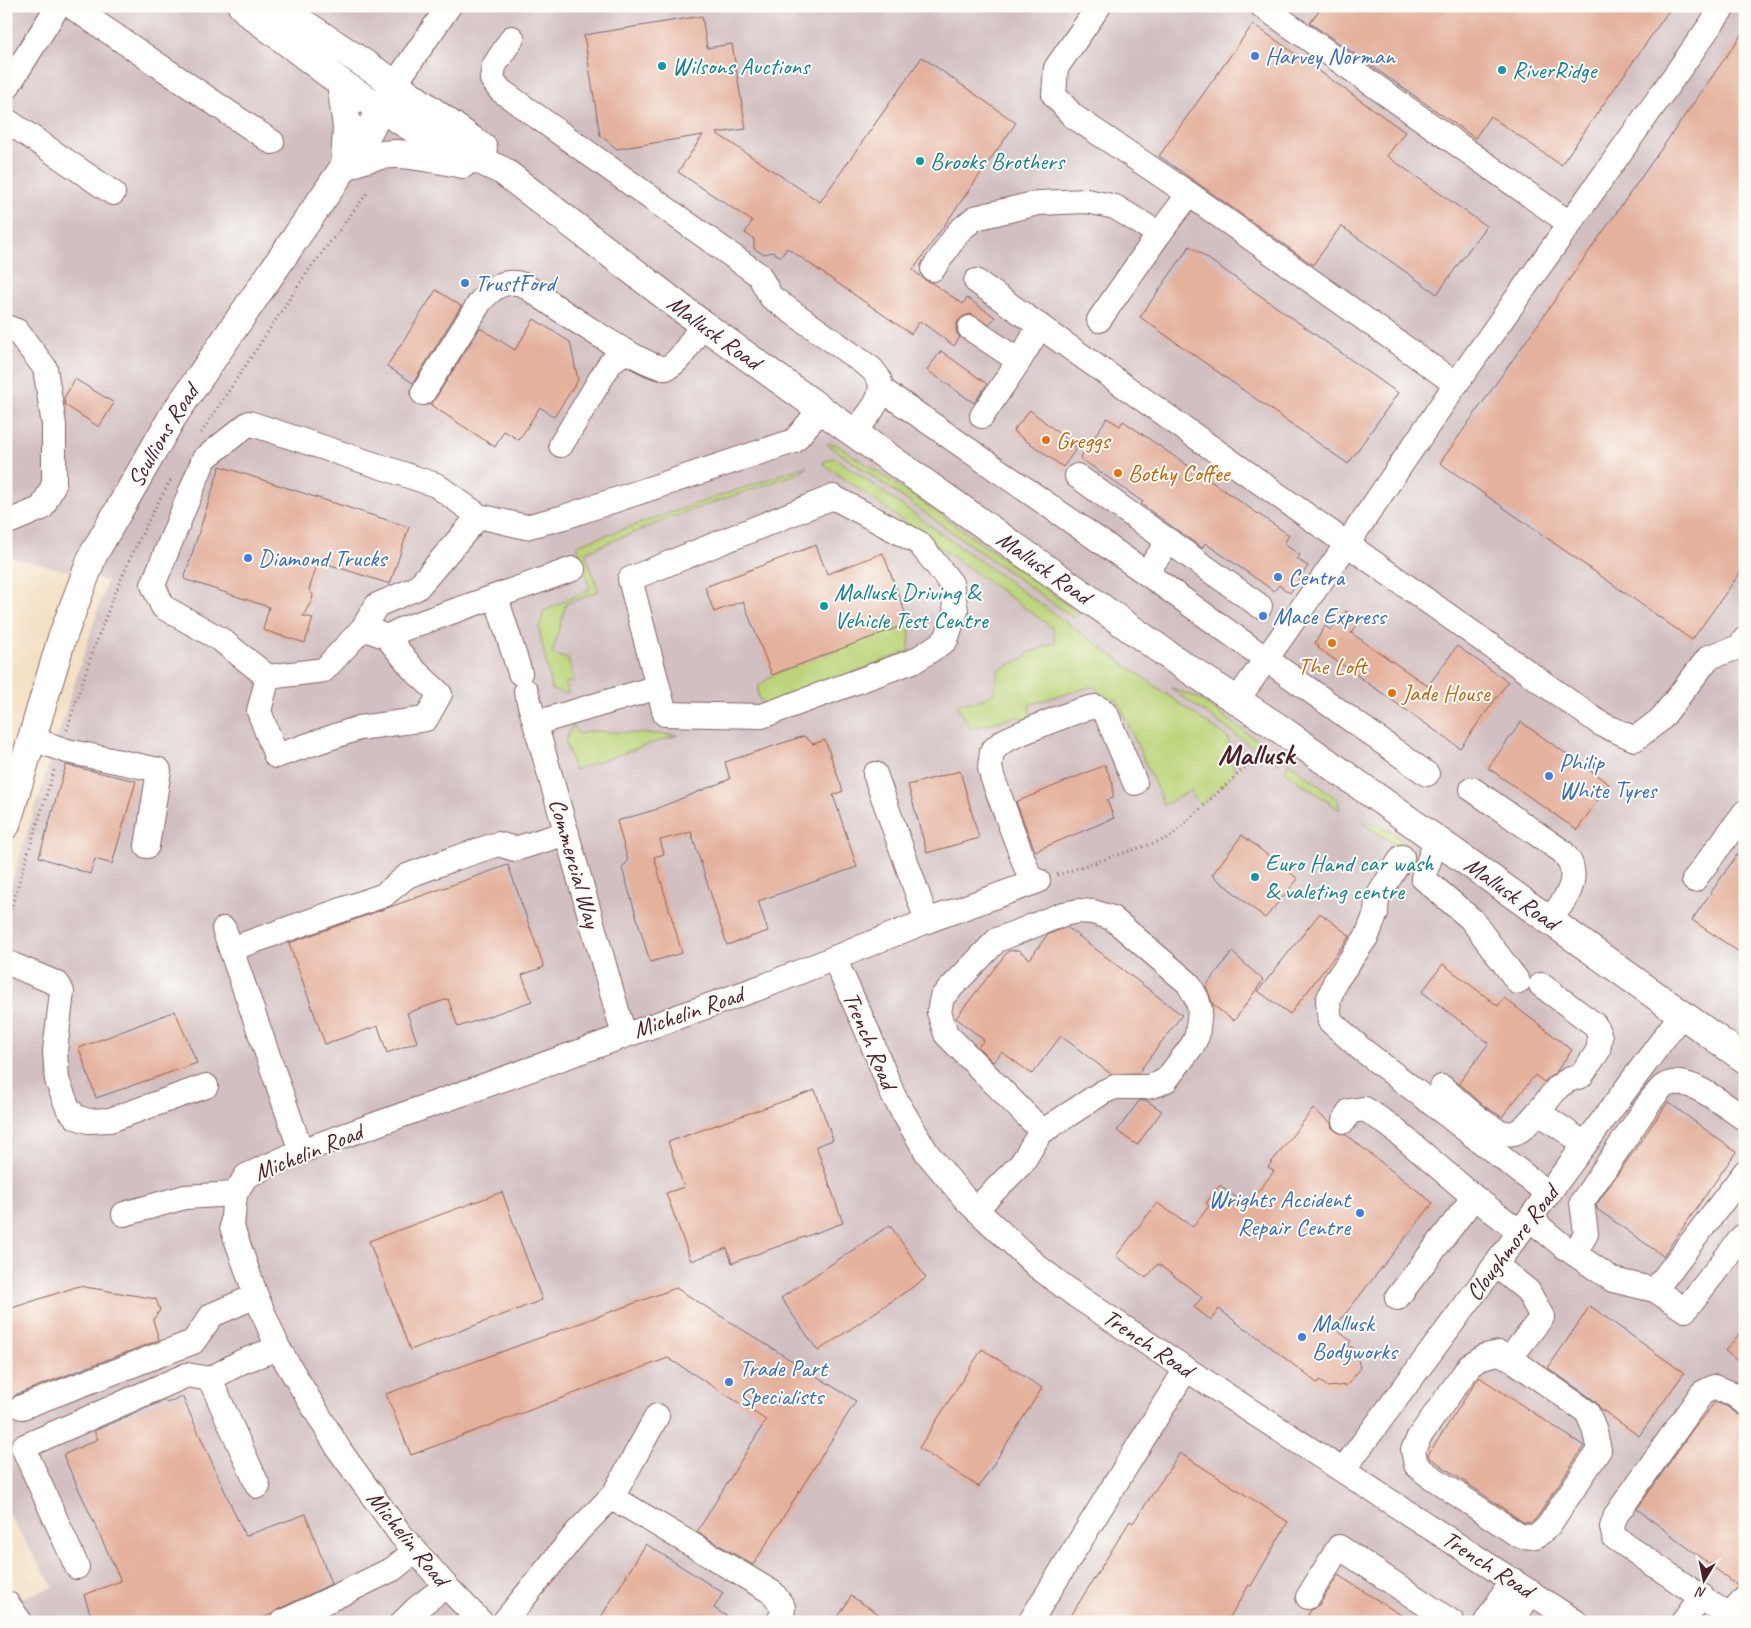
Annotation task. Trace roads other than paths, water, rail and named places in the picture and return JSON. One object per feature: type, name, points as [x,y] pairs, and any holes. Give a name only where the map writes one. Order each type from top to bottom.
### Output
[{"type":"main road","name":"Mallusk Road","points":[[242,6],[248,13],[341,83],[382,109],[421,133],[503,171],[702,324],[854,433],[1178,662],[1276,726],[1745,1059]]},
{"type":"main road","points":[[277,6],[396,84],[488,152],[503,171]]},
{"type":"main road","points":[[341,83],[347,127],[345,166],[363,158],[400,154],[422,155],[503,171]]},
{"type":"main road","name":"Scullions Road","points":[[6,825],[76,597],[98,547],[172,416],[367,134],[396,84]]},
{"type":"main road","points":[[6,1605],[18,1622]]},
{"type":"street","points":[[8,82],[58,6]]},
{"type":"street","points":[[71,6],[272,142]]},
{"type":"street","points":[[396,84],[449,6]]},
{"type":"street","points":[[1099,6],[1056,68],[1054,96],[1073,116],[1190,194],[1456,384]]},
{"type":"street","points":[[1262,6],[1569,223]]},
{"type":"street","points":[[1236,700],[1348,544],[1456,384],[1569,223],[1724,6]]},
{"type":"street","points":[[512,38],[494,66],[492,79],[500,90],[759,275],[770,297],[872,369],[879,379],[881,389],[876,403],[854,433]]},
{"type":"street","points":[[6,120],[113,192]]},
{"type":"street","points":[[1099,320],[1159,234],[1190,194]]},
{"type":"street","points":[[933,268],[958,231],[975,218],[1038,203],[1087,201],[1115,207],[1159,234]]},
{"type":"street","points":[[976,281],[1601,724],[1635,739],[1661,719],[1709,657],[1739,647],[1745,640]]},
{"type":"street","points":[[423,394],[480,302],[489,291],[507,282],[516,282],[524,286],[627,352],[647,364],[659,368],[665,369],[671,366],[680,357],[702,324]]},
{"type":"street","points":[[982,416],[1040,326]]},
{"type":"street","points":[[6,327],[17,331],[45,368],[54,425],[54,484],[42,508],[6,523]]},
{"type":"street","points":[[970,328],[1019,361]]},
{"type":"street","points":[[562,445],[609,365],[617,357],[627,352]]},
{"type":"street","points":[[881,389],[1267,658],[1427,774]]},
{"type":"street","points":[[479,516],[417,588],[377,606],[363,628],[324,670],[268,677],[220,639],[163,607],[153,585],[204,459],[249,424],[436,486],[479,516],[526,527],[564,518],[794,441],[820,408]]},
{"type":"street","points":[[1077,476],[1260,606]]},
{"type":"street","points":[[833,498],[919,542],[951,583],[956,610],[946,640],[916,660],[762,716],[665,714],[658,687],[630,579],[833,498]]},
{"type":"street","points":[[1146,573],[1169,541]]},
{"type":"street","points":[[387,637],[404,629],[572,569]]},
{"type":"street","name":"Commercial Way","points":[[496,597],[536,723],[624,1035]]},
{"type":"street","points":[[268,677],[259,711],[276,756],[359,728],[426,719],[440,694],[412,669],[387,637],[363,628]]},
{"type":"street","points":[[536,723],[658,687]]},
{"type":"street","name":"Michelin Road","points":[[481,1622],[401,1535],[340,1451],[278,1348],[256,1296],[232,1227],[235,1194],[246,1176],[302,1151],[766,985],[927,921],[1035,882],[993,780],[990,768],[992,751],[1002,742],[1073,712],[1096,707],[1107,716],[1135,784]]},
{"type":"street","points":[[32,739],[61,748],[159,770],[147,846]]},
{"type":"street","points":[[875,774],[927,921]]},
{"type":"street","points":[[1472,789],[1563,852],[1571,864],[1573,879],[1571,890],[1549,921]]},
{"type":"street","points":[[1694,880],[1745,812]]},
{"type":"street","points":[[302,1151],[228,939],[384,894],[407,876],[498,844],[515,849],[567,833]]},
{"type":"street","points":[[1436,840],[1422,878],[1471,919],[1518,982]]},
{"type":"street","points":[[1402,857],[1377,898],[1376,913],[1367,936],[1335,982],[1328,1001],[1330,1021],[1360,1048],[1549,1194]]},
{"type":"street","points":[[976,1209],[1022,1163],[1040,1132],[1115,1087],[1146,1087],[1166,1080],[1192,1046],[1197,1036],[1200,1010],[1197,999],[1188,983],[1112,918],[1104,914],[1080,911],[1063,914],[997,940],[942,997],[939,1012],[946,1034],[1037,1126],[1040,1132]]},
{"type":"street","name":"Trench Road","points":[[834,958],[866,1028],[893,1095],[927,1153],[976,1209],[1038,1267],[1075,1295],[1186,1369],[1576,1622]]},
{"type":"street","points":[[6,962],[58,984],[62,992],[56,1051],[57,1080],[68,1108],[76,1117],[88,1121],[110,1120],[206,1086]]},
{"type":"street","points":[[1442,1087],[1491,1127],[1504,1133],[1514,1133],[1523,1128],[1558,1087],[1568,1080],[1581,1076],[1598,1051],[1600,1037],[1595,1025],[1541,985]]},
{"type":"street","name":"Cloughmore Road","points":[[1343,1470],[1681,1015]]},
{"type":"street","points":[[1574,1252],[1586,1234],[1582,1202],[1651,1100],[1665,1085],[1680,1082],[1696,1086],[1745,1119]]},
{"type":"street","points":[[1344,1121],[1350,1111],[1365,1109],[1389,1125],[1474,1197],[1574,1252],[1613,1280],[1655,1290],[1685,1310],[1742,1237],[1745,1237]]},
{"type":"street","points":[[1538,1112],[1586,1144]]},
{"type":"street","points":[[1655,1290],[1745,1172]]},
{"type":"street","points":[[124,1214],[185,1197],[235,1194]]},
{"type":"street","points":[[1398,1298],[1474,1197]]},
{"type":"street","points":[[1496,1265],[1528,1291],[1542,1317],[1510,1358]]},
{"type":"street","points":[[22,1407],[193,1342],[212,1315],[256,1296]]},
{"type":"street","points":[[77,1567],[23,1447],[186,1374],[210,1379],[241,1362],[278,1348]]},
{"type":"street","points":[[1499,1353],[1510,1358],[1587,1412],[1600,1450],[1549,1525],[1540,1535],[1530,1538],[1518,1535],[1427,1474],[1416,1465],[1413,1450],[1419,1437],[1470,1365],[1485,1356],[1499,1353]]},
{"type":"street","points":[[1030,1622],[1186,1369]]},
{"type":"street","points":[[210,1379],[258,1486]]},
{"type":"street","points":[[1745,1403],[1733,1394],[1714,1387],[1702,1393],[1616,1515],[1612,1526],[1614,1538],[1723,1612],[1733,1612],[1745,1598]]},
{"type":"street","points":[[504,1622],[578,1531],[614,1494],[657,1416]]},
{"type":"street","points":[[614,1494],[620,1504],[627,1506],[774,1593],[783,1607],[782,1616],[778,1622]]},
{"type":"street","points":[[1308,1597],[1339,1547],[1452,1622]]},
{"type":"street","points":[[283,1622],[393,1570],[415,1551]]},
{"type":"street","points":[[403,1622],[417,1608],[446,1586]]},
{"type":"street","points":[[1486,1622],[1522,1586]]},
{"type":"street","points":[[1512,1622],[1522,1586]]},
{"type":"street","points":[[1683,1622],[1702,1596]]},
{"type":"place","name":"Harvey Norman","points":[[1255,56]]},
{"type":"place","name":"Wilsons Auctions","points":[[662,66]]},
{"type":"place","name":"RiverRidge","points":[[1502,70]]},
{"type":"place","name":"Brooks Brothers","points":[[920,161]]},
{"type":"place","name":"TrustFord","points":[[465,283]]},
{"type":"place","name":"Greggs","points":[[1046,440]]},
{"type":"place","name":"Bothy Coffee","points":[[1118,473]]},
{"type":"place","name":"Diamond Trucks","points":[[248,558]]},
{"type":"place","name":"Centra","points":[[1278,577]]},
{"type":"place","name":"Mallusk Driving & Vehicle Test Centre","points":[[824,606]]},
{"type":"place","name":"Mace Express","points":[[1263,616]]},
{"type":"place","name":"The Loft","points":[[1332,643]]},
{"type":"place","name":"Jade House","points":[[1392,693]]},
{"type":"place","name":"Philip White Tyres","points":[[1549,776]]},
{"type":"place","name":"Euro Hand car wash & valeting centre","points":[[1255,877]]},
{"type":"place","name":"Wrights Accident Repair Centre","points":[[1360,1213]]},
{"type":"place","name":"Mallusk Bodyworks","points":[[1302,1337]]},
{"type":"place","name":"Trade Part Specialists","points":[[729,1382]]},
{"type":"district","name":"Mallusk","points":[[1256,754]]}]
